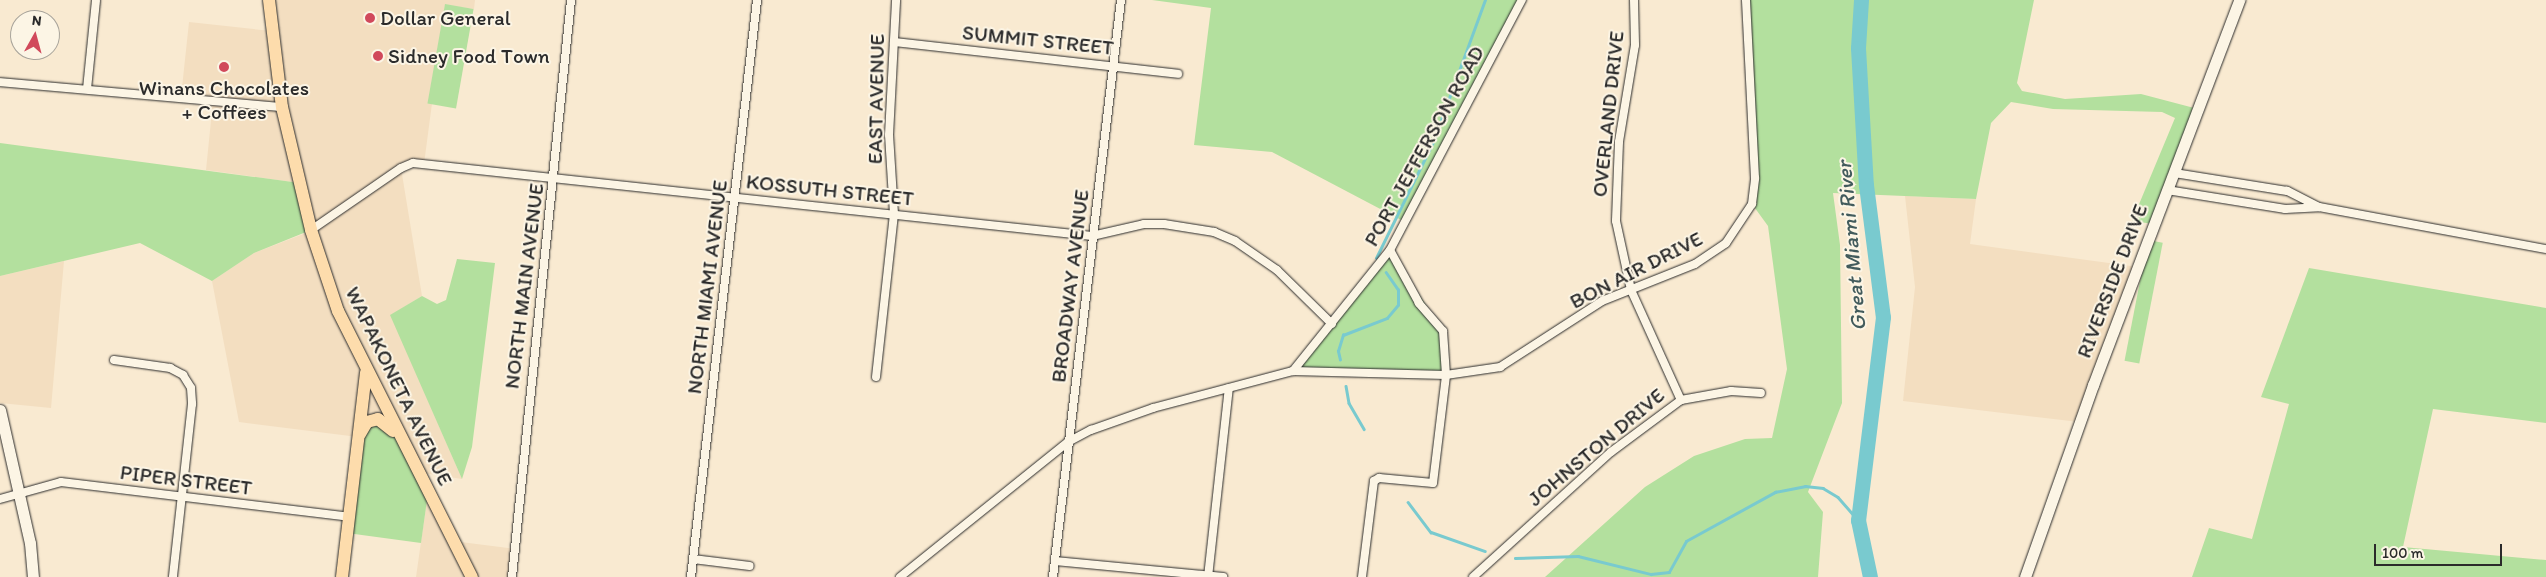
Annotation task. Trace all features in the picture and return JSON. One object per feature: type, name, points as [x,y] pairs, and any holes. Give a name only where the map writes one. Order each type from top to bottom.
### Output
[{"type":"main road","name":"WAPAKONETA AVENUE","points":[[269,0],[282,107],[311,230],[338,311],[399,438],[472,577]]},
{"type":"main road","name":"RIVERSIDE DRIVE","points":[[2025,577],[2239,0]]},
{"type":"main road","points":[[342,577],[366,372]]},
{"type":"main road","points":[[0,410],[20,493],[33,577]]},
{"type":"main road","points":[[358,437],[367,422],[378,419],[399,438]]},
{"type":"street","points":[[87,89],[96,0]]},
{"type":"street","name":"NORTH MAIN AVENUE","points":[[512,577],[532,356],[555,181],[571,0]]},
{"type":"street","name":"NORTH MIAMI AVENUE","points":[[691,577],[757,0]]},
{"type":"street","name":"EAST AVENUE","points":[[876,377],[894,214],[889,135],[896,0]]},
{"type":"street","name":"BROADWAY AVENUE","points":[[1053,577],[1092,236],[1105,156],[1121,0]]},
{"type":"street","name":"PORT JEFFERSON ROAD","points":[[1293,371],[1390,250],[1522,0]]},
{"type":"street","name":"OVERLAND DRIVE","points":[[1634,0],[1636,45],[1619,142],[1616,221],[1631,290],[1680,400]]},
{"type":"street","name":"BON AIR DRIVE","points":[[1293,371],[1446,375],[1500,367],[1602,301],[1694,264],[1726,243],[1752,204],[1755,178],[1746,0]]},
{"type":"street","name":"SUMMIT STREET","points":[[894,42],[1178,74]]},
{"type":"street","points":[[0,82],[282,107]]},
{"type":"street","name":"KOSSUTH STREET","points":[[311,230],[401,168],[413,163],[555,181],[894,214],[1092,236],[1144,224],[1214,232],[1235,241],[1277,270],[1332,324]]},
{"type":"street","points":[[2174,172],[2287,191],[2319,207]]},
{"type":"street","points":[[2167,190],[2285,209],[2319,207],[2546,249]]},
{"type":"street","points":[[1362,577],[1374,482],[1379,478],[1433,483],[1446,375],[1443,331],[1419,303],[1390,250]]},
{"type":"street","points":[[114,360],[170,368],[183,375],[191,388],[173,577]]},
{"type":"street","points":[[900,577],[1068,442],[1153,408],[1293,371]]},
{"type":"street","points":[[1208,576],[1230,388]]},
{"type":"street","name":"JOHNSTON DRIVE","points":[[1473,577],[1611,452],[1680,400],[1731,391],[1761,394]]},
{"type":"street","name":"PIPER STREET","points":[[0,499],[61,482],[349,517]]},
{"type":"street","points":[[693,559],[750,566]]},
{"type":"street","points":[[1055,561],[1223,577]]},
{"type":"shaded area","points":[[269,0],[475,0],[474,9],[445,5],[424,164],[401,168],[422,296],[391,315],[462,479],[417,472],[358,437],[239,422],[212,281],[254,253],[311,231],[300,183],[206,170],[213,101],[181,97],[189,22],[271,31]]},
{"type":"shaded area","points":[[1905,196],[1976,199],[1970,244],[2138,267],[2079,422],[1903,401],[1915,287]]},
{"type":"shaded area","points":[[64,261],[51,408],[0,403],[0,276]]},
{"type":"shaded area","points":[[428,493],[453,541],[515,549],[512,577],[416,577]]},
{"type":"green space","points":[[1152,0],[1522,0],[1405,222],[1272,152],[1194,145],[1211,8]]},
{"type":"green space","points":[[1746,0],[2034,0],[2017,83],[2022,91],[2065,99],[2141,94],[2198,109],[2154,224],[2132,221],[2175,118],[2162,112],[2053,109],[2011,102],[1991,123],[1976,199],[1833,193],[1840,245],[1842,403],[1808,492],[1823,512],[1818,577],[1545,577],[1645,487],[1694,456],[1745,439],[1772,438],[1787,369],[1768,226],[1752,204],[1755,178]]},
{"type":"green space","points":[[445,4],[474,9],[456,109],[427,103]]},
{"type":"green space","points":[[0,143],[300,183],[311,230],[254,253],[212,281],[140,243],[0,276]]},
{"type":"green space","points":[[2148,240],[2163,243],[2139,364],[2125,361]]},
{"type":"green space","points":[[1390,250],[1443,331],[1446,375],[1293,371]]},
{"type":"green space","points":[[457,259],[495,263],[472,447],[462,479],[390,315],[422,296],[437,304],[446,300]]},
{"type":"green space","points":[[2309,268],[2546,308],[2546,423],[2433,409],[2403,547],[2546,560],[2546,577],[2192,577],[2209,528],[2252,539],[2289,404],[2261,397]]},
{"type":"green space","points":[[367,422],[390,427],[428,493],[421,543],[347,533]]},
{"type":"waterway","points":[[1376,258],[1433,142],[1485,0]]},
{"type":"waterway","name":"Great Miami River","points":[[1861,0],[1858,48],[1866,185],[1883,317],[1858,520],[1870,577]]},
{"type":"waterway","points":[[1340,360],[1338,351],[1343,335],[1387,318],[1398,305],[1398,290],[1386,273]]},
{"type":"waterway","points":[[1346,386],[1349,403],[1364,429]]},
{"type":"waterway","points":[[1515,558],[1578,556],[1651,574],[1669,572],[1686,541],[1775,492],[1805,486],[1823,488],[1838,497],[1858,520]]},
{"type":"waterway","points":[[1408,502],[1431,532],[1485,551]]},
{"type":"place","name":"Dollar General","points":[[370,18]]},
{"type":"place","name":"Sidney Food Town","points":[[378,56]]},
{"type":"place","name":"Winans Chocolates + Coffees","points":[[224,67]]}]
